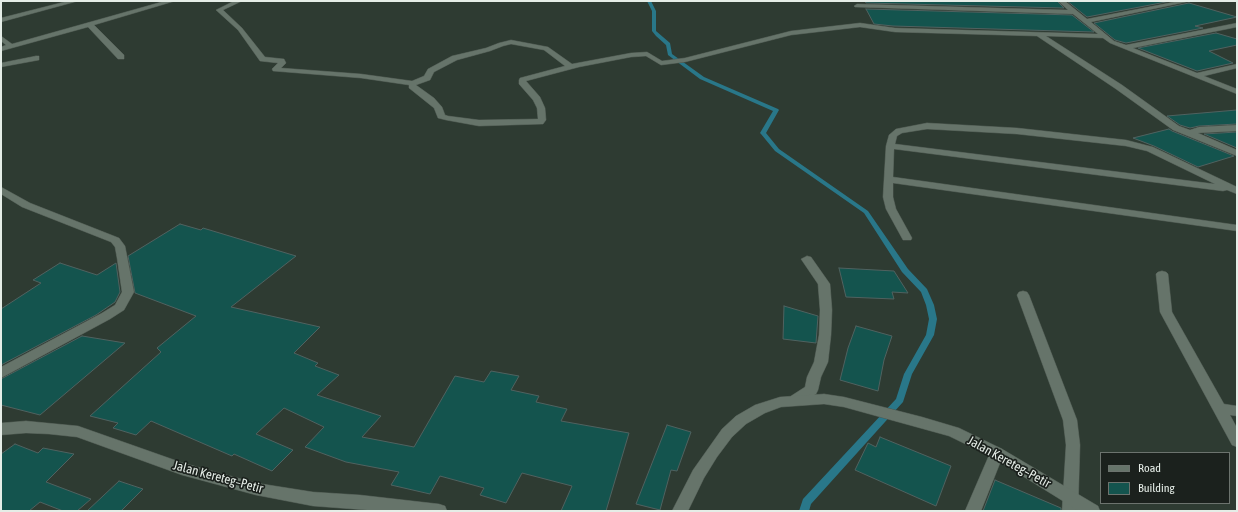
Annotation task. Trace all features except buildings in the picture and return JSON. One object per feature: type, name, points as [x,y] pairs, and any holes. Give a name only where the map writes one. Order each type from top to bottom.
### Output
[{"type":"street","points":[[1,20],[10,15],[75,1]]},
{"type":"street","points":[[1,49],[172,1]]},
{"type":"street","points":[[239,1],[219,10],[240,29],[263,59],[281,61],[282,63],[276,69],[413,82],[427,78],[431,71],[454,58],[488,50],[501,44],[511,42],[546,48],[571,67]]},
{"type":"street","points":[[1061,1],[1112,42],[1237,92]]},
{"type":"street","points":[[1086,21],[1188,1]]},
{"type":"street","points":[[413,82],[412,86],[438,108],[441,116],[450,120],[479,123],[521,121],[540,122],[542,120],[541,108],[537,99],[522,81],[542,74],[571,67],[642,54],[651,56],[659,62],[685,60],[859,12],[1075,12]]},
{"type":"street","points":[[859,12],[876,28],[895,30],[1104,36]]},
{"type":"street","points":[[90,25],[121,57]]},
{"type":"street","points":[[1126,48],[1237,25]]},
{"type":"street","points":[[1038,34],[1119,87],[1173,126],[1237,153]]},
{"type":"street","points":[[1,38],[11,46]]},
{"type":"street","points":[[1,65],[36,58]]},
{"type":"street","points":[[1196,76],[1237,66]]},
{"type":"street","points":[[907,238],[891,209],[888,198],[890,146],[892,135],[899,131],[927,126],[1010,130],[1134,145],[1150,149],[1235,190]]},
{"type":"street","points":[[1194,134],[1194,131],[1199,130],[1237,128]]},
{"type":"street","points":[[890,146],[1235,190]]},
{"type":"street","points":[[888,179],[1237,228]]},
{"type":"street","points":[[1,190],[26,205],[115,240],[120,246],[123,258],[128,292],[120,307],[106,316],[1,373]]},
{"type":"street","points":[[680,511],[698,474],[712,453],[727,433],[741,420],[780,402],[796,400],[811,390],[814,377],[821,362],[825,336],[826,310],[824,284],[807,258]]},
{"type":"street","points":[[1162,274],[1166,312],[1237,441]]},
{"type":"street","points":[[1023,295],[1070,420],[1073,445],[1071,505]]},
{"type":"street","name":"Jalan Kereteg–Petir","points":[[796,400],[824,399],[844,402],[922,422],[954,432],[997,453],[1071,505],[1092,511]]},
{"type":"street","points":[[1220,409],[1237,411]]},
{"type":"street","name":"Jalan Kereteg–Petir","points":[[1,429],[26,427],[49,428],[78,432],[182,469],[256,489],[313,499],[360,502],[439,511]]},
{"type":"street","points":[[973,511],[997,453]]},
{"type":"waterway","points":[[649,1],[654,11],[654,31],[668,44],[670,54],[702,78],[776,110],[763,133],[777,150],[866,212],[905,270],[924,291],[930,305],[933,319],[930,335],[908,374],[900,400],[807,502],[804,511]]}]
